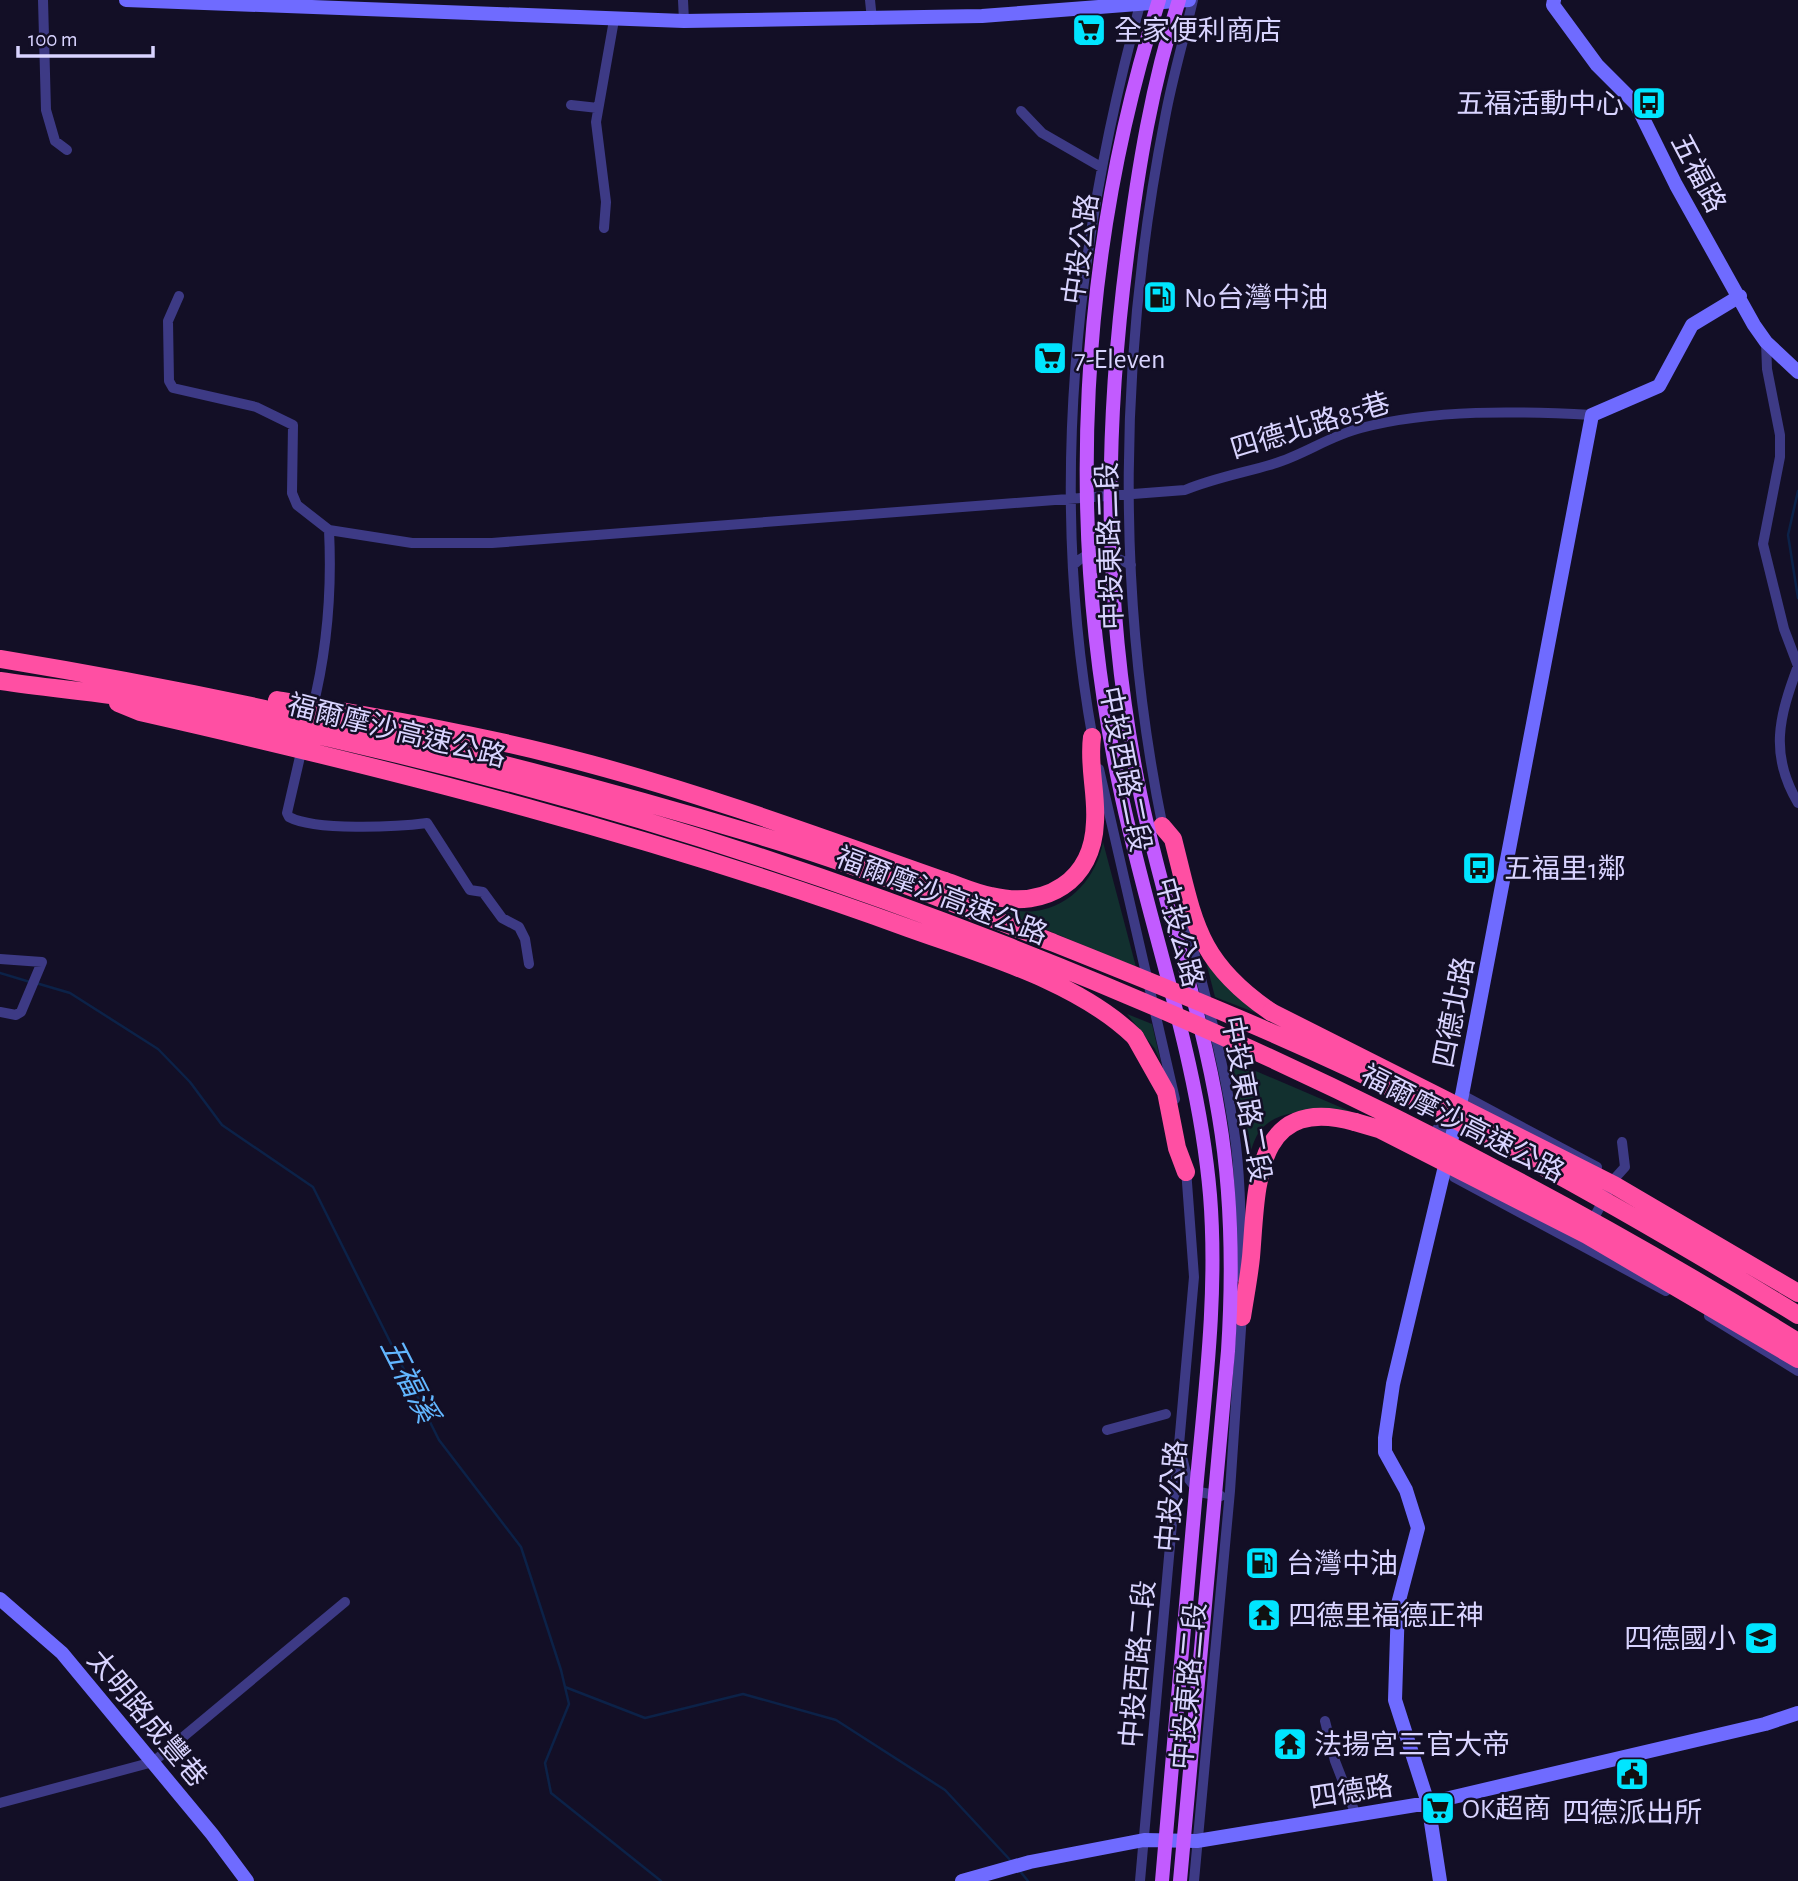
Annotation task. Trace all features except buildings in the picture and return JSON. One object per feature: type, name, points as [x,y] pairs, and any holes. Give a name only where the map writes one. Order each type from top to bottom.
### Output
[{"type":"highway","name":"福爾摩沙高速公路","points":[[0,659],[142,682],[426,744],[744,831],[975,912],[1195,999],[1421,1102],[1606,1201],[1798,1315]]},
{"type":"highway","name":"福爾摩沙高速公路","points":[[0,681],[148,700],[395,752],[750,853],[967,930],[1189,1019],[1412,1125],[1595,1220],[1798,1342]]},
{"type":"highway","points":[[142,682],[252,696],[374,717],[591,764],[766,819],[990,896],[1016,900],[1043,896],[1076,875],[1089,858],[1094,839],[1096,805],[1089,761],[1092,737]]},
{"type":"highway","points":[[102,696],[140,712],[426,781],[729,865],[934,937],[1056,985],[1111,1013],[1135,1037],[1166,1092],[1177,1148],[1186,1172]]},
{"type":"highway","points":[[1163,826],[1173,839],[1198,936],[1237,986],[1271,1012],[1614,1185],[1798,1290]]},
{"type":"highway","points":[[1242,1317],[1250,1260],[1254,1192],[1261,1162],[1278,1134],[1306,1117],[1333,1115],[1380,1129],[1587,1235],[1798,1359]]},
{"type":"main road","name":"中投公路","points":[[1159,0],[1128,109],[1112,189],[1091,346],[1088,441],[1094,610],[1110,737],[1135,858],[1192,1078],[1205,1152],[1213,1240],[1209,1346],[1161,1881]]},
{"type":"main road","name":"中投公路","points":[[1179,0],[1149,114],[1135,193],[1116,344],[1110,436],[1112,564],[1121,687],[1155,861],[1211,1075],[1224,1152],[1229,1211],[1231,1268],[1228,1351],[1180,1881]]},
{"type":"street","points":[[43,0],[46,110],[55,141],[67,150]]},
{"type":"street","points":[[126,0],[684,22],[982,16],[1141,1],[1191,0]]},
{"type":"street","points":[[683,0],[684,22]]},
{"type":"street","points":[[870,0],[872,20]]},
{"type":"street","name":"中投東路二段","points":[[1191,0],[1165,117],[1152,192],[1134,342],[1128,434],[1128,495],[1135,637],[1145,723],[1163,826],[1230,1109],[1240,1196],[1242,1317],[1230,1490],[1194,1881]]},
{"type":"street","name":"五福路","points":[[1554,0],[1553,5],[1575,38],[1597,65],[1636,104],[1680,192],[1766,342],[1798,372]]},
{"type":"street","name":"中投西路二段","points":[[1140,1881],[1194,1277],[1186,1172],[1172,1080],[1092,737],[1073,590],[1071,500],[1076,344],[1112,107],[1141,1]]},
{"type":"street","points":[[604,228],[606,202],[598,146],[598,108],[614,20]]},
{"type":"street","points":[[571,105],[598,108]]},
{"type":"street","points":[[1021,111],[1042,133],[1101,167]]},
{"type":"street","points":[[179,296],[168,321],[169,381],[173,388],[256,407],[293,425],[292,493],[297,505],[329,530],[331,571],[321,667],[287,813],[289,817],[349,825],[396,827],[427,823],[470,890],[483,892],[502,918],[519,927],[525,939],[529,964]]},
{"type":"street","points":[[1592,415],[1659,386],[1692,325],[1740,296]]},
{"type":"street","points":[[1766,342],[1767,369],[1780,435],[1780,457],[1763,544],[1784,629],[1798,666],[1778,729],[1784,779],[1798,803]]},
{"type":"street","name":"四德北路85巷","points":[[329,530],[412,543],[492,543],[1185,490],[1226,474],[1302,454],[1327,438],[1401,419],[1507,414],[1592,415]]},
{"type":"street","name":"四德北路","points":[[1440,1881],[1428,1803],[1395,1700],[1398,1604],[1418,1528],[1406,1490],[1385,1452],[1385,1438],[1393,1384],[1446,1172],[1462,1095],[1592,415]]},
{"type":"street","points":[[1073,565],[1087,554],[1099,552],[1131,565]]},
{"type":"street","points":[[0,959],[42,962],[38,965],[35,986],[21,1012],[16,1015],[0,1012]]},
{"type":"street","points":[[1462,1095],[1616,1177],[1798,1290]]},
{"type":"street","points":[[1437,1129],[1453,1136]]},
{"type":"street","points":[[1580,1244],[1616,1177],[1625,1167],[1622,1142]]},
{"type":"street","points":[[1446,1172],[1672,1294],[1798,1371]]},
{"type":"street","points":[[1107,1430],[1166,1414]]},
{"type":"street","points":[[1180,1454],[1187,1477],[1199,1492],[1214,1497],[1224,1496],[1230,1490]]},
{"type":"street","name":"太明路成豐巷","points":[[0,1599],[62,1653],[247,1881]]},
{"type":"street","points":[[0,1803],[153,1762],[345,1602]]},
{"type":"street","name":"四德路","points":[[962,1881],[1030,1862],[1144,1840],[1197,1841],[1428,1803],[1765,1724],[1798,1713]]},
{"type":"street","points":[[1325,1721],[1335,1761],[1356,1815]]},
{"type":"green space","points":[[1103,842],[1136,967],[991,907],[1030,911],[1060,903],[1080,888],[1088,878],[1100,855]]},
{"type":"green space","points":[[1205,958],[1264,1016],[1215,997]]},
{"type":"green space","points":[[1127,1014],[1152,1024],[1161,1063],[1155,1049]]},
{"type":"green space","points":[[1230,1060],[1354,1113],[1316,1111],[1278,1117],[1259,1132],[1247,1164],[1242,1107]]},
{"type":"waterway","points":[[1798,491],[1788,535],[1798,598]]},
{"type":"waterway","name":"五福溪","points":[[0,973],[30,982]]},
{"type":"waterway","name":"五福溪","points":[[36,983],[70,993],[158,1049],[190,1082],[222,1125],[313,1187],[439,1440],[521,1547],[561,1670],[569,1704],[545,1763],[551,1793],[661,1881]]},
{"type":"waterway","points":[[565,1687],[645,1718],[743,1694],[836,1720],[945,1790],[1012,1862]]},
{"type":"waterway","points":[[1019,1870],[1028,1881]]},
{"type":"place","name":"全家便利商店","points":[[1089,30]]},
{"type":"place","name":"五福活動中心","points":[[1649,103]]},
{"type":"place","name":"No台灣中油","points":[[1160,297]]},
{"type":"place","name":"7-Eleven","points":[[1050,358]]},
{"type":"place","name":"五福里1鄰","points":[[1479,868]]},
{"type":"place","name":"台灣中油","points":[[1262,1563]]},
{"type":"place","name":"四德里福德正神","points":[[1264,1615]]},
{"type":"place","name":"四德國小","points":[[1761,1638]]},
{"type":"place","name":"法揚宮三官大帝","points":[[1290,1744]]},
{"type":"place","name":"四德派出所","points":[[1632,1774]]},
{"type":"place","name":"OK超商","points":[[1438,1808]]}]
